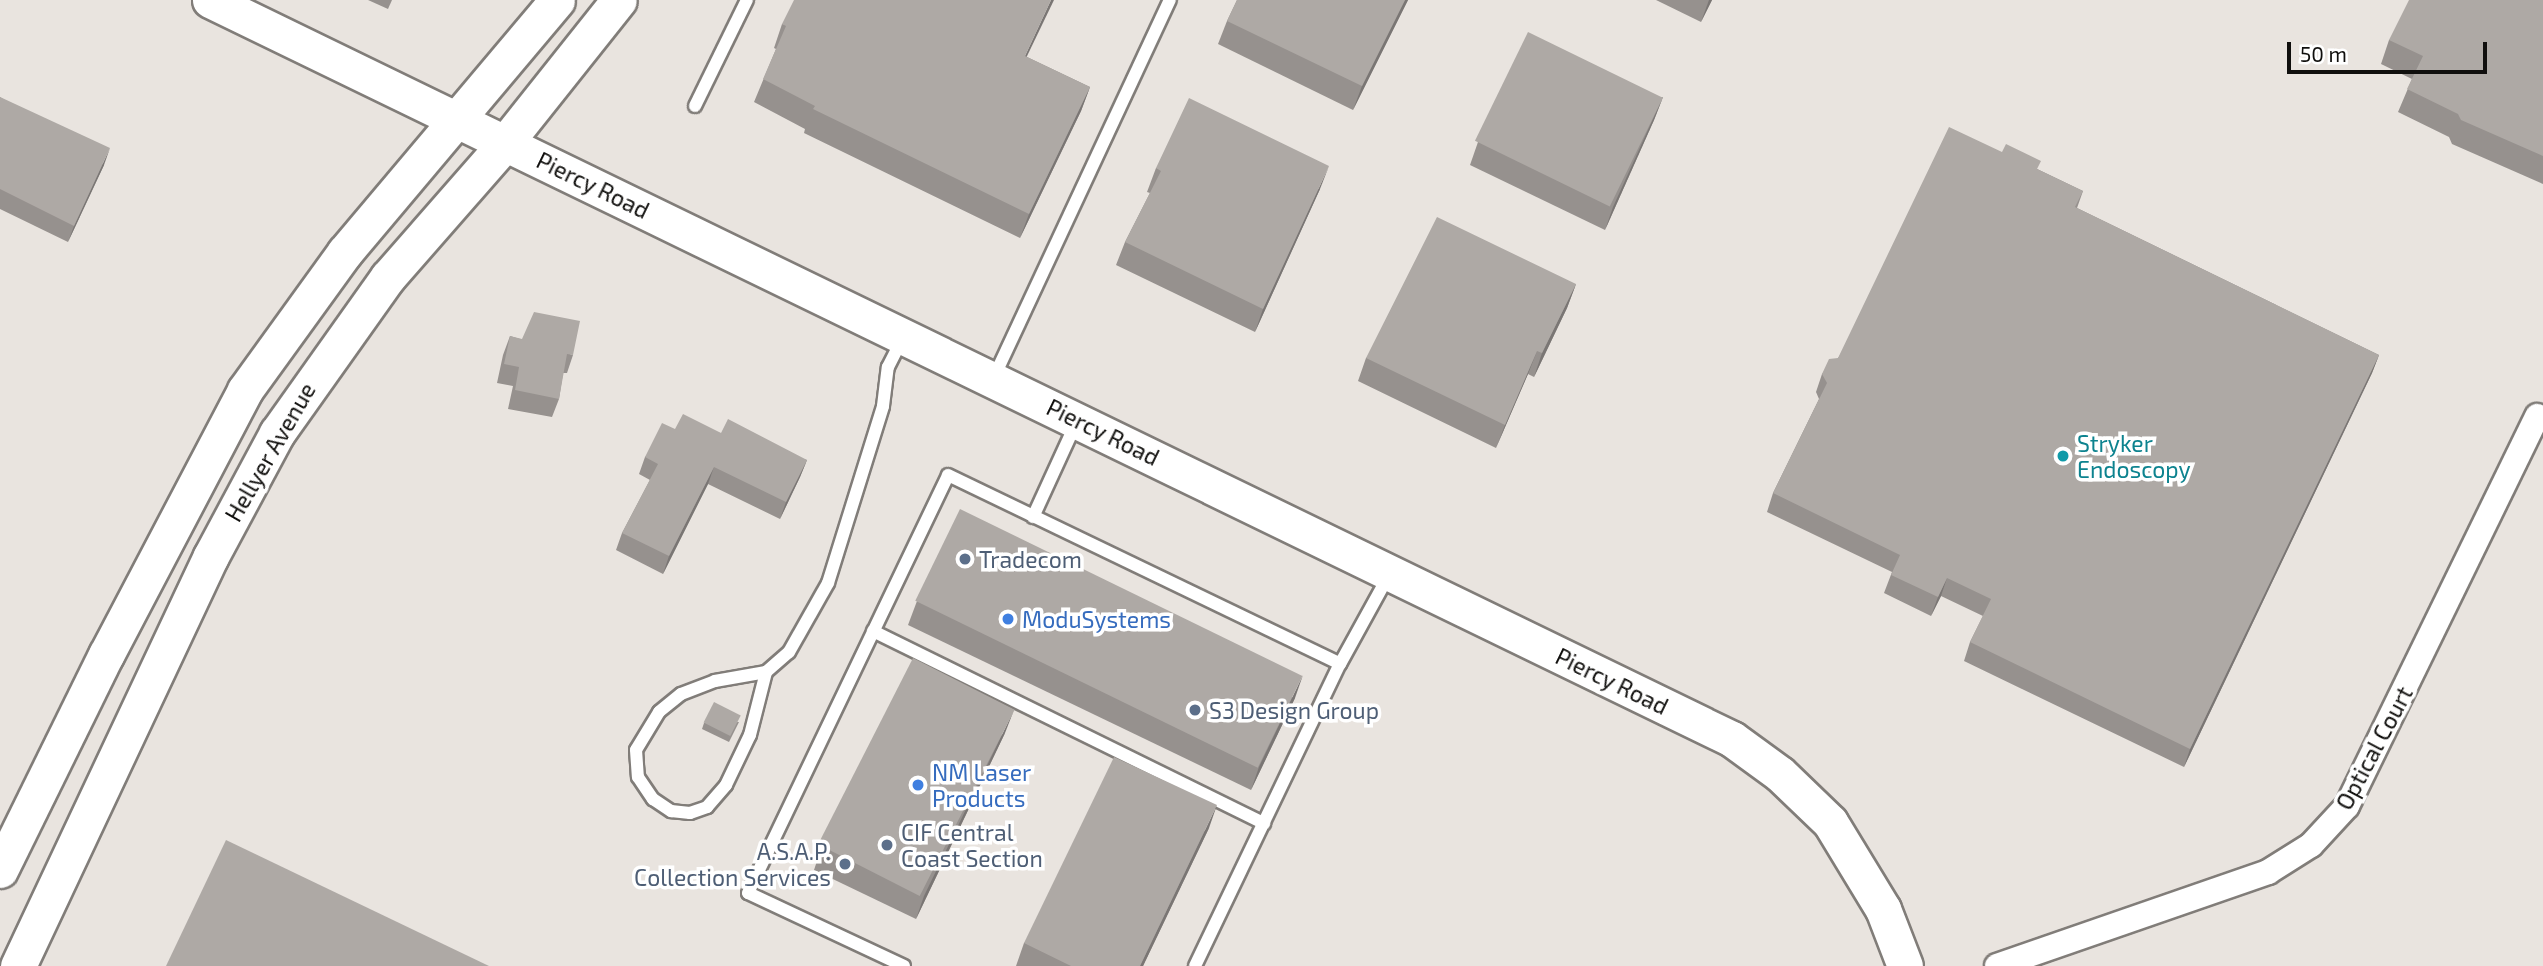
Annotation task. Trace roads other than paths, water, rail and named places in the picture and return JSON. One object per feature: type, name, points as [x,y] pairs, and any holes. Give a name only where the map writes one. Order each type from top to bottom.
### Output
[{"type":"main road","name":"Piercy Road","points":[[210,0],[251,9],[457,120],[1732,739],[1780,774],[1830,822],[1882,909],[1905,966]]},
{"type":"main road","points":[[0,870],[106,655],[245,390],[345,251],[557,0]]},
{"type":"main road","name":"Hellyer Avenue","points":[[18,966],[211,556],[277,432],[388,277],[506,142],[619,0]]},
{"type":"street","name":"Optical Court","points":[[1997,966],[2267,872],[2311,845],[2347,806],[2537,416]]},
{"type":"lane","points":[[695,107],[747,0]]},
{"type":"lane","points":[[993,379],[1170,0]]},
{"type":"lane","points":[[766,672],[750,735],[726,785],[707,807],[690,813],[671,811],[653,799],[638,777],[636,750],[659,712],[681,694],[715,681],[766,672],[789,652],[828,583],[883,406],[888,367],[903,335]]},
{"type":"lane","points":[[1033,517],[1077,420]]},
{"type":"lane","points":[[904,966],[748,893],[947,475],[1340,664]]},
{"type":"lane","points":[[1195,966],[1340,664],[1391,572]]},
{"type":"lane","points":[[873,631],[1264,822]]},
{"type":"place","name":"Stryker Endoscopy","points":[[2063,456]]},
{"type":"place","name":"Tradecom","points":[[965,559]]},
{"type":"place","name":"ModuSystems","points":[[1008,619]]},
{"type":"place","name":"S3 Design Group","points":[[1195,710]]},
{"type":"place","name":"NM Laser Products","points":[[918,785]]},
{"type":"place","name":"CIF Central Coast Section","points":[[887,845]]},
{"type":"place","name":"A.S.A.P. Collection Services","points":[[845,864]]}]
